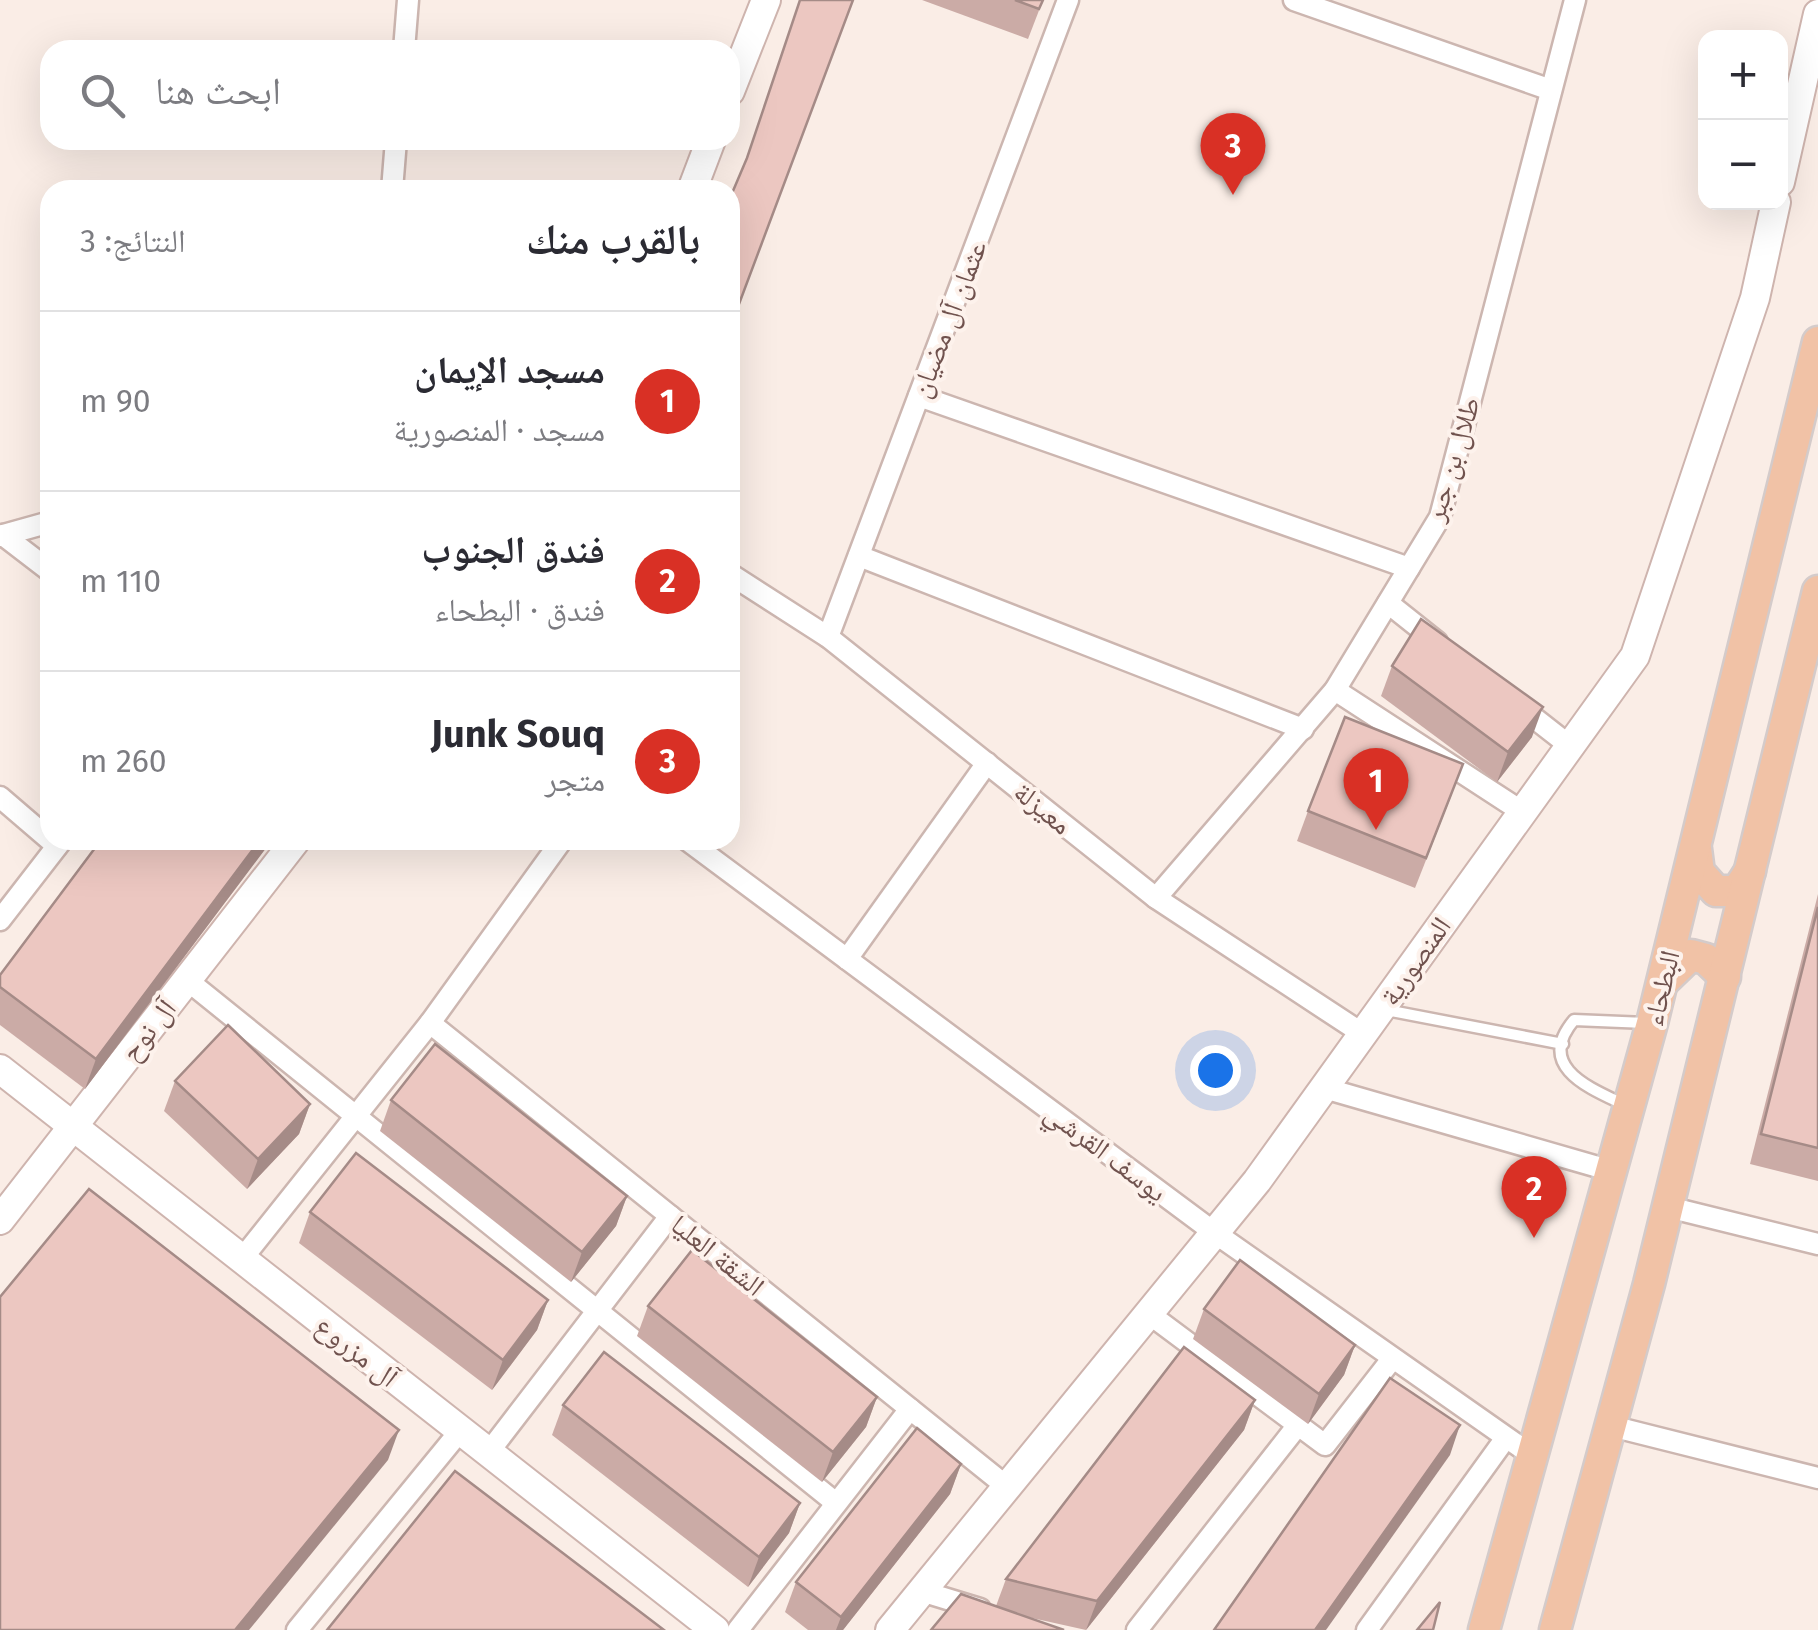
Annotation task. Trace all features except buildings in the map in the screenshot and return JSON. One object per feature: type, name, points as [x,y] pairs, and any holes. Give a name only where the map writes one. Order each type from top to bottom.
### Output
[{"type":"main road","name":"البطحاء","points":[[1484,1630],[1663,982],[1818,342]]},
{"type":"main road","points":[[1555,1630],[1668,1207],[1818,591]]},
{"type":"main road","points":[[1697,841],[1694,859],[1699,872],[1716,890],[1736,891],[1750,870]]},
{"type":"main road","points":[[1663,982],[1691,955],[1706,959],[1724,977]]},
{"type":"street","points":[[405,40],[408,0]]},
{"type":"street","points":[[740,66],[766,0]]},
{"type":"street","name":"عثمان آل مضيان","points":[[828,638],[1068,0]]},
{"type":"street","points":[[1294,0],[1552,90]]},
{"type":"street","name":"طلال بن جبر","points":[[1156,898],[1335,690],[1440,518],[1575,0]]},
{"type":"street","points":[[1788,147],[1818,14]]},
{"type":"street","points":[[393,180],[395,150]]},
{"type":"street","points":[[696,180],[707,150]]},
{"type":"street","name":"المنصورية","points":[[890,1630],[1215,1233],[1635,656],[1755,298],[1774,210]]},
{"type":"street","points":[[919,396],[1409,568]]},
{"type":"street","points":[[2,535],[40,525]]},
{"type":"street","points":[[2,535],[40,564]]},
{"type":"street","points":[[859,556],[1303,730]]},
{"type":"street","name":"معيزلة","points":[[740,581],[828,638],[1156,898],[1363,1034]]},
{"type":"street","points":[[1388,603],[1448,651]]},
{"type":"street","points":[[1494,687],[1570,746]]},
{"type":"street","points":[[1335,690],[1521,811]]},
{"type":"street","points":[[847,960],[986,763]]},
{"type":"street","points":[[0,797],[40,828]]},
{"type":"street","points":[[0,920],[54,850]]},
{"type":"street","name":"آل نوح","points":[[0,1220],[288,850]]},
{"type":"street","points":[[240,1260],[430,1023],[555,850]]},
{"type":"street","name":"يوسف القرشي","points":[[699,850],[1215,1233],[1532,1456]]},
{"type":"street","points":[[187,980],[836,1503]]},
{"type":"street","name":"الشقة العليا","points":[[430,1023],[1006,1486]]},
{"type":"street","name":"آل مزروع","points":[[0,1069],[716,1630]]},
{"type":"street","points":[[1324,1088],[1612,1171]]},
{"type":"street","points":[[1668,1207],[1818,1244]]},
{"type":"street","points":[[488,1453],[670,1216]]},
{"type":"street","points":[[1148,1314],[1325,1445],[1392,1359]]},
{"type":"street","points":[[738,1630],[910,1409]]},
{"type":"street","points":[[1137,1630],[1298,1425]]},
{"type":"street","points":[[1611,1426],[1818,1478]]},
{"type":"street","points":[[297,1630],[460,1431]]},
{"type":"street","points":[[1366,1630],[1505,1439]]},
{"type":"street","points":[[920,1590],[994,1613]]},
{"type":"lane","points":[[1380,1009],[1563,1044]]},
{"type":"lane","points":[[1629,1108],[1574,1080],[1564,1065],[1563,1044],[1574,1020],[1652,1023]]},
{"type":"place","name":"Junk Souq","points":[[1233,195]]},
{"type":"place","name":"مسجد الإيمان","points":[[1376,830]]},
{"type":"place","name":"فندق الجنوب","points":[[1534,1238]]}]
